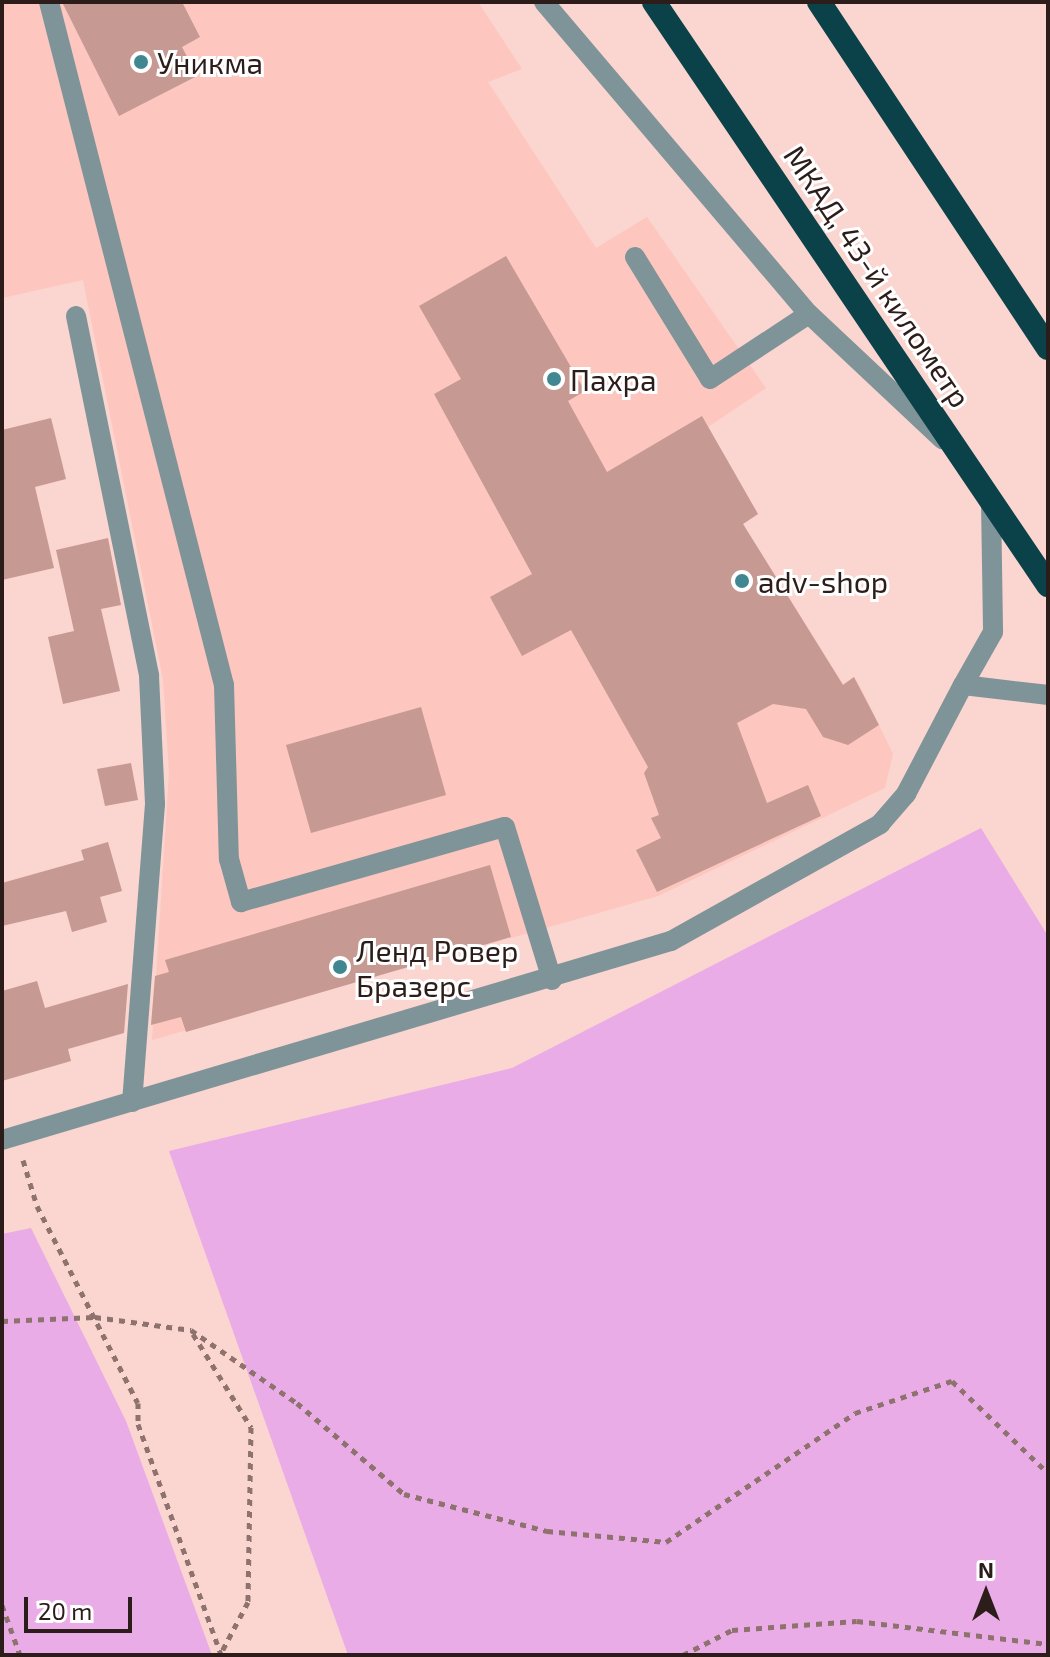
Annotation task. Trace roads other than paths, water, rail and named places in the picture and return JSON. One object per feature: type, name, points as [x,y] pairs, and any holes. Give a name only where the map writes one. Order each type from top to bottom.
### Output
[{"type":"highway","name":"МКАД, 43-й километр","points":[[654,2],[1048,585]]},
{"type":"highway","points":[[819,2],[1048,348]]},
{"type":"street","points":[[49,2],[224,685],[229,859],[241,902],[505,827],[552,980]]},
{"type":"street","points":[[544,2],[809,314],[961,456]]},
{"type":"street","points":[[635,257],[710,379],[809,314]]},
{"type":"street","points":[[76,316],[149,676],[155,804],[132,1102]]},
{"type":"street","points":[[9,1138],[552,980],[671,941],[880,824],[906,794],[993,632],[991,501]]},
{"type":"street","points":[[963,685],[1048,695]]},
{"type":"place","name":"Уникма","points":[[141,62]]},
{"type":"place","name":"Пахра","points":[[554,379]]},
{"type":"place","name":"adv-shop","points":[[742,581]]},
{"type":"place","name":"Ленд Ровер Бразерс","points":[[340,967]]}]
